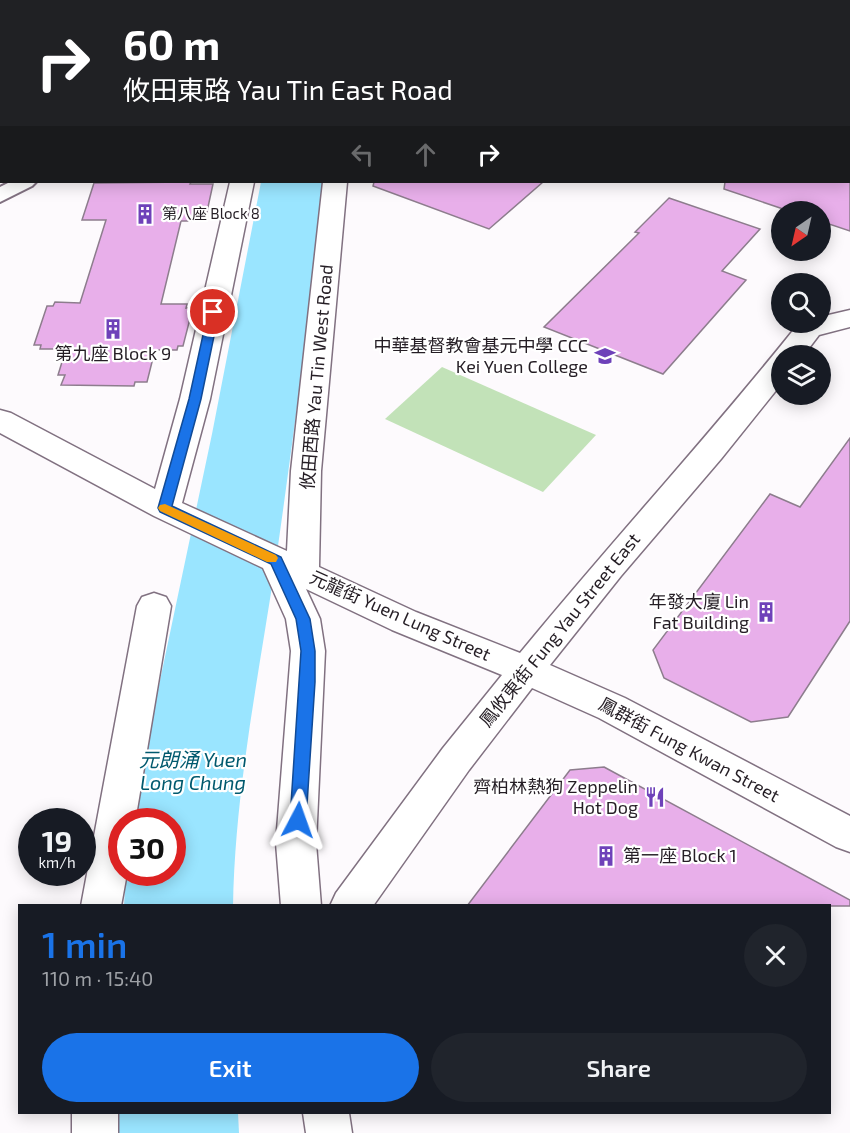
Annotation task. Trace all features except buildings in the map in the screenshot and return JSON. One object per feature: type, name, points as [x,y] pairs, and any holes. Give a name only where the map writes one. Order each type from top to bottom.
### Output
[{"type":"street","points":[[165,508],[195,399],[242,183]]},
{"type":"street","name":"攸田西路 Yau Tin West Road","points":[[289,567],[306,471],[335,183]]},
{"type":"street","points":[[797,345],[809,329],[850,318]]},
{"type":"street","name":"鳳攸東街 Fung Yau Street East","points":[[351,904],[456,759],[526,670],[609,567],[710,452],[771,377]]},
{"type":"street","name":"元龍街 Yuen Lung Street","points":[[0,420],[194,522],[404,621],[526,670]]},
{"type":"street","name":"元龍街 Yuen Lung Street","points":[[289,567],[303,619],[308,651],[296,843],[301,904]]},
{"type":"street","points":[[101,904],[154,606]]},
{"type":"street","name":"鳳群街 Fung Kwan Street","points":[[526,670],[612,708],[850,835]]},
{"type":"street","points":[[95,1114],[95,1133]]},
{"type":"street","points":[[326,1114],[329,1133]]},
{"type":"lane","points":[[0,196],[23,183]]},
{"type":"green space","points":[[442,367],[596,435],[543,492],[385,419]]},
{"type":"water","name":"元朗涌 Yuen Long Chung","points":[[261,183],[326,183],[283,513],[243,775],[233,904],[124,904],[125,886],[186,886],[186,808],[136,808],[147,742],[212,434]]},
{"type":"water","points":[[115,1114],[238,1114],[239,1133],[115,1133]]},
{"type":"slow traffic","points":[[165,508],[272,558]]},
{"type":"place","name":"第八座 Block 8","points":[[145,214]]},
{"type":"place","name":"第九座 Block 9","points":[[113,329]]},
{"type":"place","name":"中華基督教會基元中學 CCC Kei Yuen College","points":[[605,356]]},
{"type":"place","name":"年發大廈 Lin Fat Building","points":[[766,612]]},
{"type":"place","name":"齊柏林熱狗 Zeppelin Hot Dog","points":[[655,797]]},
{"type":"place","name":"第一座 Block 1","points":[[606,856]]},
{"type":"route","points":[[213,312],[195,399],[165,508],[276,560],[289,586],[303,619],[308,651],[308,682],[298,820]]}]
